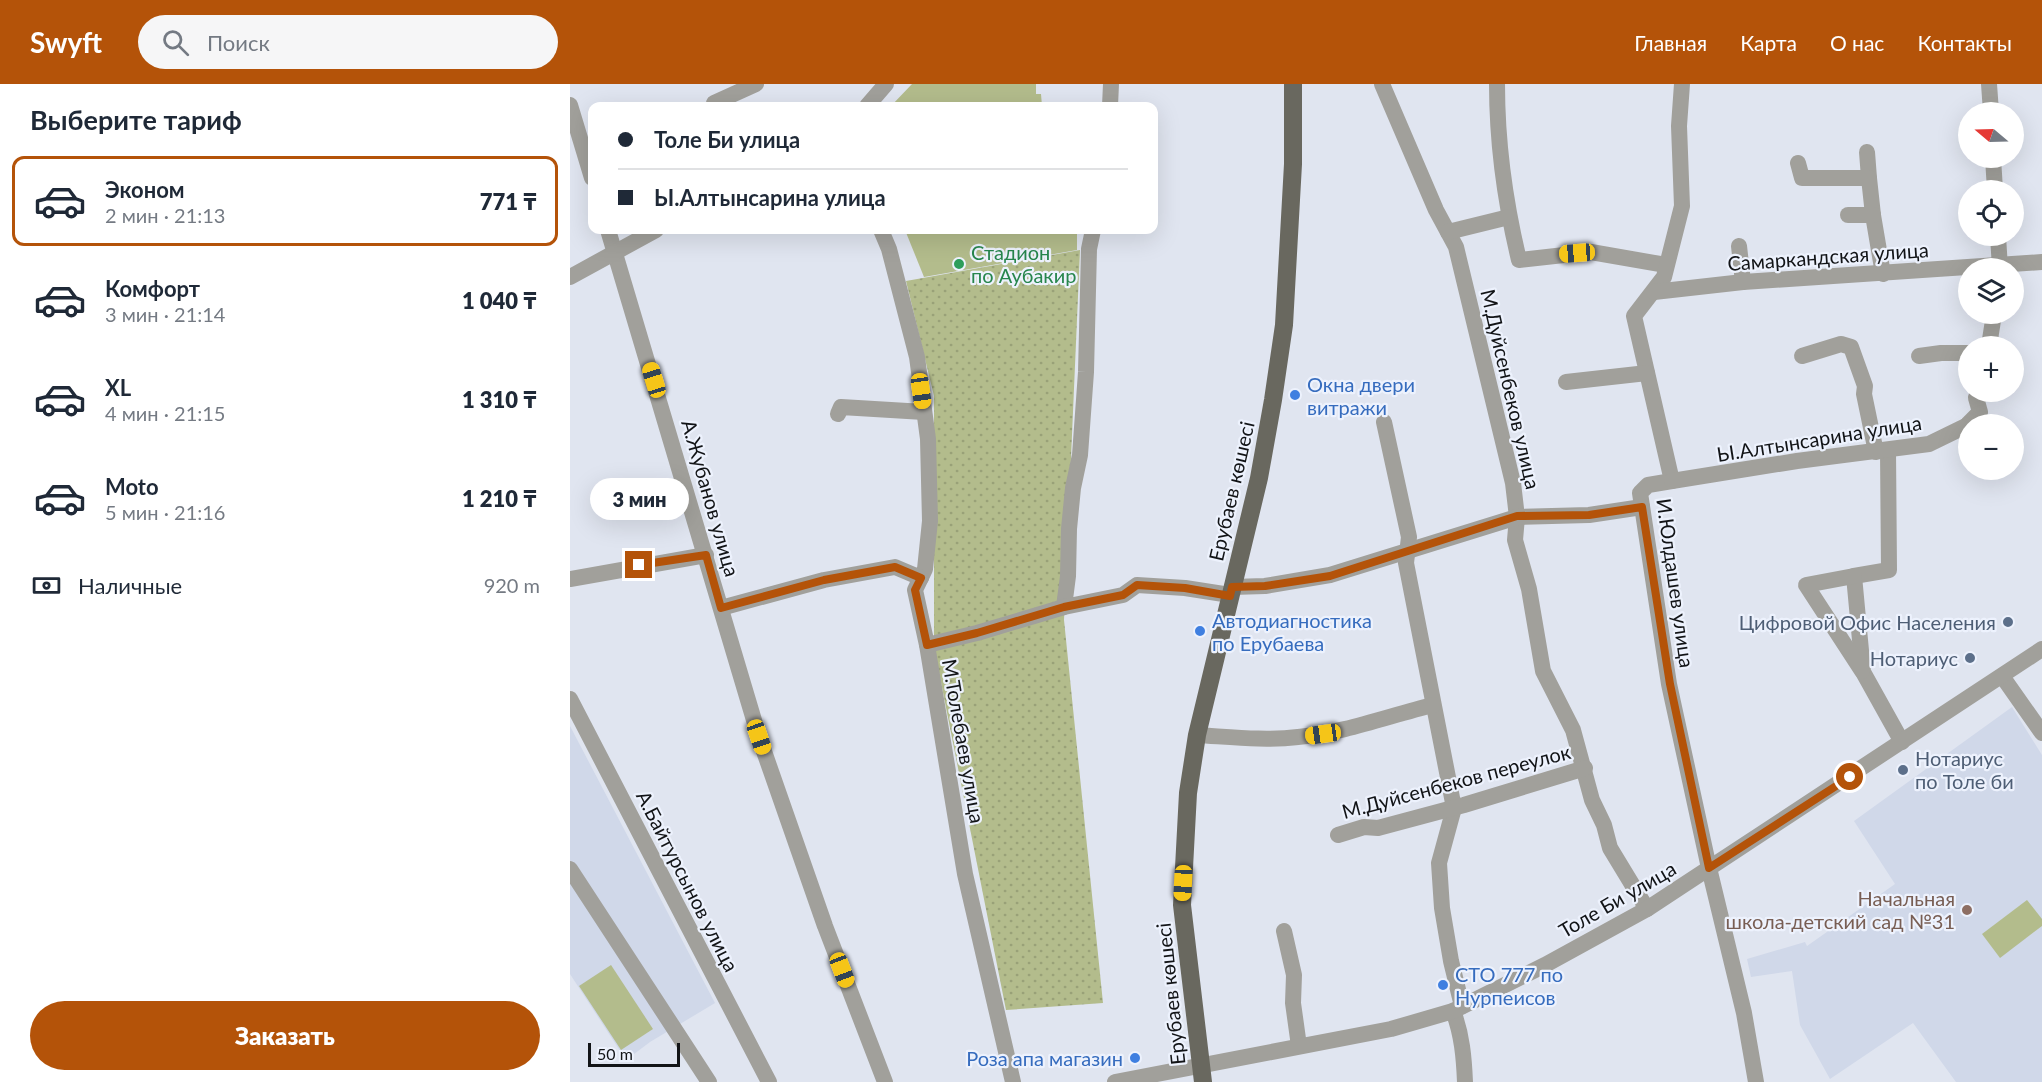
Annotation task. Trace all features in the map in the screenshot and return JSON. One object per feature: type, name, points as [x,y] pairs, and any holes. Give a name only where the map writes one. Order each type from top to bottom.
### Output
[{"type":"main road","name":"Ерубаев көшесі","points":[[1202,1073],[1182,905],[1188,793],[1197,735],[1259,478],[1274,400],[1284,325],[1293,164],[1293,84]]},
{"type":"street","points":[[716,102],[756,84]]},
{"type":"street","points":[[1110,102],[1111,84]]},
{"type":"street","name":"М.Дуйсенбеков улица","points":[[1382,84],[1436,210],[1456,247],[1513,483],[1517,516],[1515,540],[1529,589],[1543,671],[1573,730],[1592,800],[1604,825],[1610,848],[1647,909]]},
{"type":"street","points":[[1497,84],[1498,137],[1509,217],[1519,260],[1591,252],[1666,265]]},
{"type":"street","name":"И.Юлдашев улица","points":[[1682,84],[1679,126],[1682,206],[1664,277],[1634,316],[1672,481],[1648,484],[1640,493],[1670,684],[1709,868],[1752,1052],[1756,1082]]},
{"type":"street","points":[[1989,84],[1990,102]]},
{"type":"street","points":[[870,102],[884,85]]},
{"type":"street","points":[[570,105],[588,165]]},
{"type":"street","points":[[1867,152],[1873,215],[1883,274]]},
{"type":"street","points":[[1798,163],[1802,178],[1869,178]]},
{"type":"street","points":[[1848,215],[1873,215]]},
{"type":"street","points":[[1448,232],[1509,217]]},
{"type":"street","name":"А.Жубанов улица","points":[[609,234],[759,737],[825,926],[885,1082]]},
{"type":"street","points":[[570,277],[615,250],[648,234]]},
{"type":"street","name":"М.Толебаев улица","points":[[883,234],[889,249],[917,357],[928,439],[930,520],[925,569],[915,590],[927,645],[965,874],[1013,1082]]},
{"type":"street","points":[[1064,607],[1072,498],[1081,443],[1086,372],[1089,249],[1092,234]]},
{"type":"street","points":[[1739,246],[1743,282]]},
{"type":"street","name":"Самаркандская улица","points":[[2024,264],[2042,262]]},
{"type":"street","name":"Самаркандская улица","points":[[1654,292],[1743,282],[1958,270]]},
{"type":"street","points":[[1802,356],[1841,344],[1851,347],[1865,386],[1864,394],[1882,451],[1889,570],[1806,585],[1863,672],[1902,742]]},
{"type":"street","points":[[1919,356],[1958,354]]},
{"type":"street","points":[[1566,382],[1647,373]]},
{"type":"street","points":[[838,414],[841,407],[924,412]]},
{"type":"street","points":[[1384,422],[1409,537],[1406,563],[1454,808],[1439,863],[1442,908],[1464,1060],[1465,1082]]},
{"type":"street","name":"Ы.Алтынсарина улица","points":[[1672,481],[1797,461],[1929,444],[1958,428]]},
{"type":"street","points":[[927,645],[977,633],[1064,607],[1123,595],[1137,585],[1231,591],[1330,576],[1517,516],[1589,515],[1642,507]]},
{"type":"street","points":[[570,579],[706,555]]},
{"type":"street","points":[[721,608],[824,580],[895,567],[921,578]]},
{"type":"street","points":[[1854,576],[1863,672]]},
{"type":"street","name":"Толе Би улица","points":[[1202,1073],[1299,1047],[1391,1029],[1457,1009],[1545,965],[1647,909],[2042,650]]},
{"type":"street","points":[[2002,676],[2042,733]]},
{"type":"street","name":"А.Байтурсынов улица","points":[[570,699],[769,1082]]},
{"type":"street","points":[[1197,735],[1253,739],[1299,737],[1345,730],[1433,705]]},
{"type":"street","name":"М.Дуйсенбеков переулок","points":[[1338,835],[1364,827],[1378,828],[1454,808],[1585,768]]},
{"type":"street","points":[[570,868],[709,1082]]},
{"type":"street","points":[[1284,931],[1294,975],[1293,1004],[1299,1047]]},
{"type":"street","points":[[1114,1082],[1202,1073]]},
{"type":"shaded area","points":[[2012,707],[2042,755],[2042,1082],[1956,1082],[1913,1023],[1830,1079],[1800,1025],[1792,971],[1751,977],[1747,959],[1805,942],[1807,946],[1895,884],[1854,821]]},
{"type":"shaded area","points":[[570,726],[715,1003],[650,1042],[626,1060],[570,974]]},
{"type":"green space","points":[[912,84],[1036,84],[1036,94],[1041,94],[1042,102],[895,102]]},
{"type":"green space","name":"Стадион по Аубакир","points":[[907,234],[1077,234],[1077,250],[924,277]]},
{"type":"green space","points":[[1080,250],[1064,620],[1103,1003],[1006,1010],[934,647],[934,396],[906,281]]},
{"type":"green space","points":[[2027,900],[2042,919],[2042,926],[2000,958],[1982,934]]},
{"type":"green space","points":[[611,965],[653,1029],[621,1050],[579,986]]},
{"type":"place","name":"Стадион по Аубакир","points":[[959,264]]},
{"type":"place","name":"Окна двери витражи","points":[[1295,395]]},
{"type":"place","name":"Цифровой Офис Населения","points":[[2008,622]]},
{"type":"place","name":"Автодиагностика по Ерубаева","points":[[1200,631]]},
{"type":"place","name":"Нотариус","points":[[1970,658]]},
{"type":"place","name":"Нотариус по Толе би","points":[[1903,770]]},
{"type":"place","name":"Начальная школа-детский сад №31","points":[[1967,910]]},
{"type":"place","name":"СТО 777 по Нурпеисов","points":[[1443,985]]},
{"type":"place","name":"Роза апа магазин","points":[[1135,1058]]},
{"type":"route","points":[[639,565],[706,555],[721,608],[824,580],[895,567],[921,578],[915,590],[927,645],[977,633],[1064,607],[1123,595],[1137,585],[1185,588],[1230,596],[1232,587],[1265,586],[1330,576],[1517,516],[1589,515],[1642,507],[1670,684],[1709,868],[1850,777]]}]
